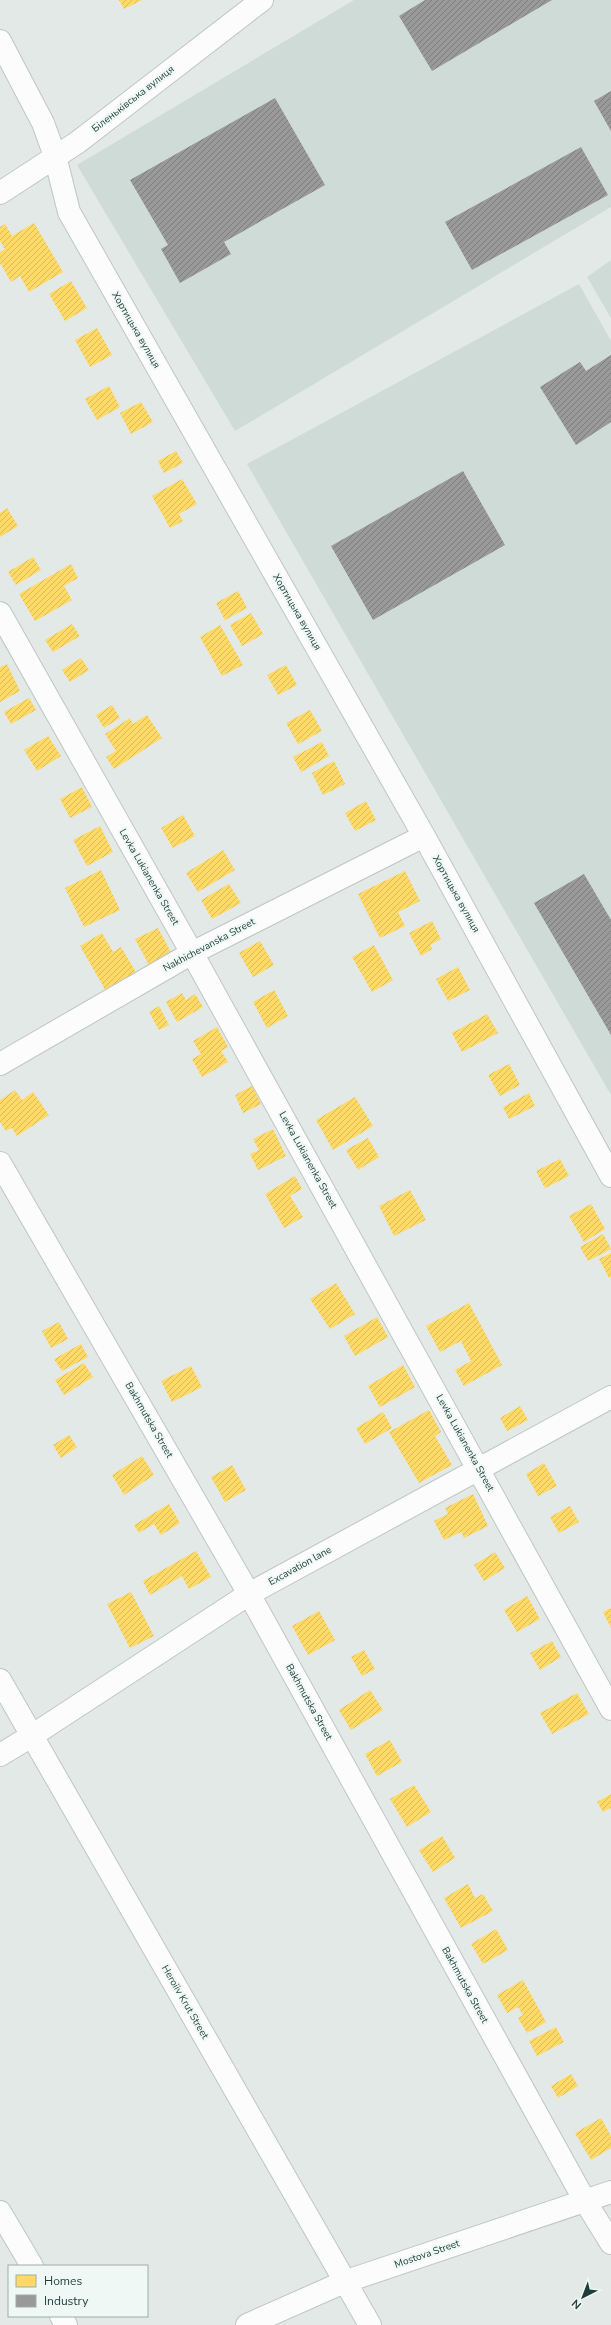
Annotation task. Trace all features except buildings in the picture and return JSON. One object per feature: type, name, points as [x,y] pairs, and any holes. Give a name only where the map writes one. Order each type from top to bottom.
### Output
[{"type":"street","name":"Біленьківська вулиця","points":[[0,193],[78,142],[262,0]]},
{"type":"street","name":"Хортицька вулиця","points":[[0,41],[43,123],[55,156],[69,212],[424,836],[611,1176]]},
{"type":"street","name":"Levka Lukianenka Street","points":[[0,613],[192,953],[479,1468],[611,1709]]},
{"type":"street","name":"Nakhichevanska Street","points":[[0,1064],[192,953],[424,836]]},
{"type":"street","name":"Bakhmutska Street","points":[[0,1163],[249,1594],[584,2201],[611,2243]]},
{"type":"street","name":"Excavation lane","points":[[0,1755],[34,1735],[249,1594],[611,1397]]},
{"type":"street","name":"Heroiiv Krut Street","points":[[0,1680],[34,1735],[344,2282],[370,2325]]},
{"type":"street","name":"Mostova Street","points":[[247,2325],[344,2282],[611,2192]]},
{"type":"street","points":[[0,2212],[31,2265]]},
{"type":"shaded area","points":[[354,0],[611,0],[611,207],[235,431],[77,165]]},
{"type":"shaded area","points":[[611,260],[611,318],[587,277]]},
{"type":"shaded area","points":[[579,284],[611,341],[611,1095],[247,464]]}]
